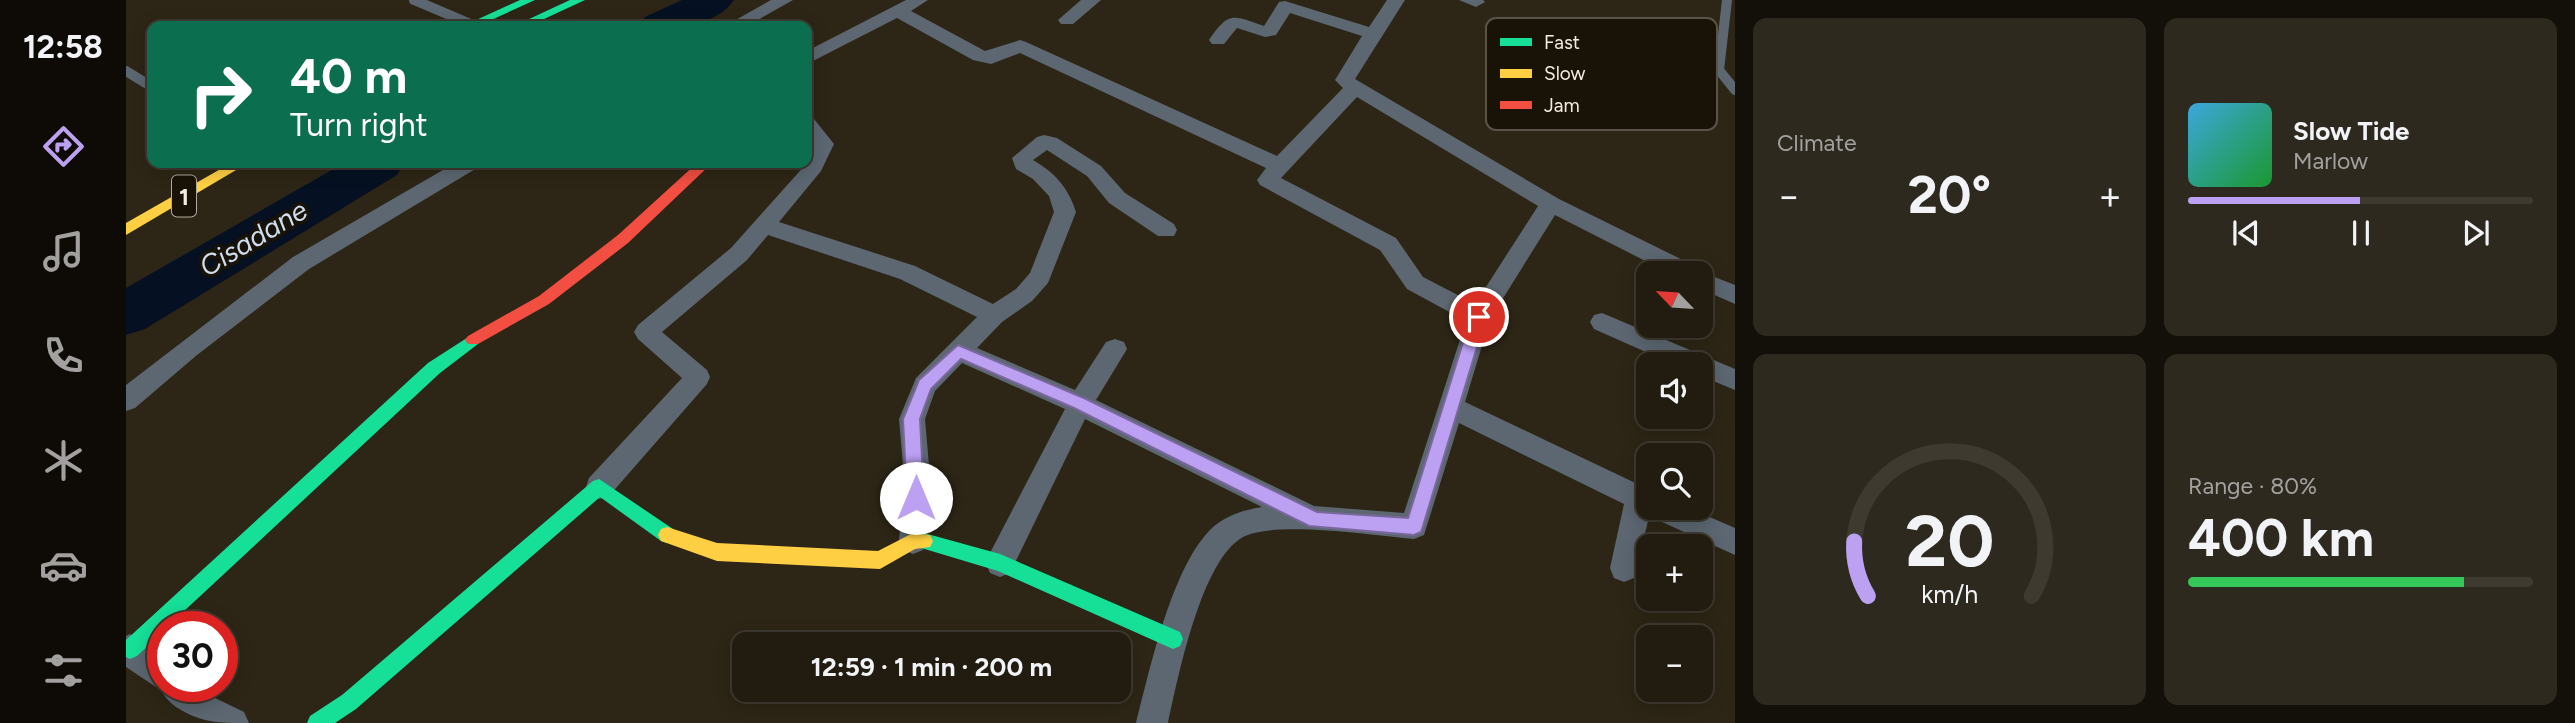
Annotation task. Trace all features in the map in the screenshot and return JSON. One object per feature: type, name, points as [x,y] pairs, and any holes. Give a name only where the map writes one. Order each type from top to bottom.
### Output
[{"type":"main road","points":[[480,21],[529,0]]},
{"type":"main road","points":[[531,21],[579,0]]},
{"type":"main road","name":"1","points":[[126,230],[233,168]]},
{"type":"main road","points":[[128,650],[434,368],[486,330],[544,300],[623,239],[700,168]]},
{"type":"main road","points":[[317,723],[349,702],[599,487],[670,537],[717,552],[880,560],[913,541],[932,541],[1000,563],[1174,639]]},
{"type":"street","points":[[812,55],[919,0]]},
{"type":"street","points":[[1067,20],[1092,0]]},
{"type":"street","points":[[1396,0],[1345,80],[1551,204],[1665,261]]},
{"type":"street","points":[[743,21],[776,2]]},
{"type":"street","points":[[1218,40],[1233,21],[1265,32],[1270,30],[1285,6],[1373,34]]},
{"type":"street","points":[[897,11],[980,56],[991,58],[1020,46],[1278,165]]},
{"type":"street","points":[[1355,87],[1278,165],[1267,180],[1388,244],[1415,284],[1479,317]]},
{"type":"street","points":[[599,487],[698,377],[646,332],[740,254],[814,166],[824,144],[812,130]]},
{"type":"street","points":[[913,541],[917,477],[912,419],[925,385],[994,315],[1009,307],[1040,277],[1065,212],[1059,192],[1021,161],[1037,145],[1047,142],[1094,171],[1117,198],[1166,230]]},
{"type":"street","points":[[126,401],[188,348],[301,263],[462,168]]},
{"type":"street","points":[[1152,723],[1174,639],[1210,548],[1233,528],[1276,518],[1414,526],[1479,317],[1551,204]]},
{"type":"street","points":[[764,225],[848,256],[907,272],[994,315]]},
{"type":"street","points":[[1713,285],[1735,295]]},
{"type":"street","points":[[1602,322],[1670,352]]},
{"type":"street","points":[[1000,563],[1080,404],[1115,349]]},
{"type":"street","points":[[958,351],[1080,404],[1316,520]]},
{"type":"street","points":[[1713,371],[1735,380]]},
{"type":"street","points":[[1452,408],[1636,496]]},
{"type":"street","points":[[1624,568],[1642,520]]},
{"type":"street","points":[[1688,520],[1735,542]]},
{"type":"street","points":[[128,650],[147,664]]},
{"type":"street","points":[[194,702],[233,723]]},
{"type":"lane","points":[[414,0],[462,21]]},
{"type":"lane","points":[[1727,0],[1719,71],[1735,90]]},
{"type":"lane","points":[[126,71],[147,84]]},
{"type":"waterway","name":"Cisadane","points":[[670,21],[714,0]]},
{"type":"waterway","name":"Cisadane","points":[[126,314],[372,168]]},
{"type":"traffic: fast","points":[[481,21],[529,0]]},
{"type":"traffic: fast","points":[[531,21],[579,0]]},
{"type":"traffic: fast","points":[[130,649],[434,368],[473,340]]},
{"type":"traffic: fast","points":[[317,723],[349,702],[599,487],[667,535]]},
{"type":"traffic: fast","points":[[924,541],[1000,563],[1173,639]]},
{"type":"traffic: slow","points":[[126,230],[232,168]]},
{"type":"traffic: slow","points":[[667,535],[717,552],[880,560],[913,541],[924,541]]},
{"type":"traffic: jam","points":[[473,340],[544,300],[623,239],[700,168]]},
{"type":"route","points":[[916,498],[912,419],[925,385],[958,351],[1080,404],[1316,520],[1414,526],[1479,317]]}]
